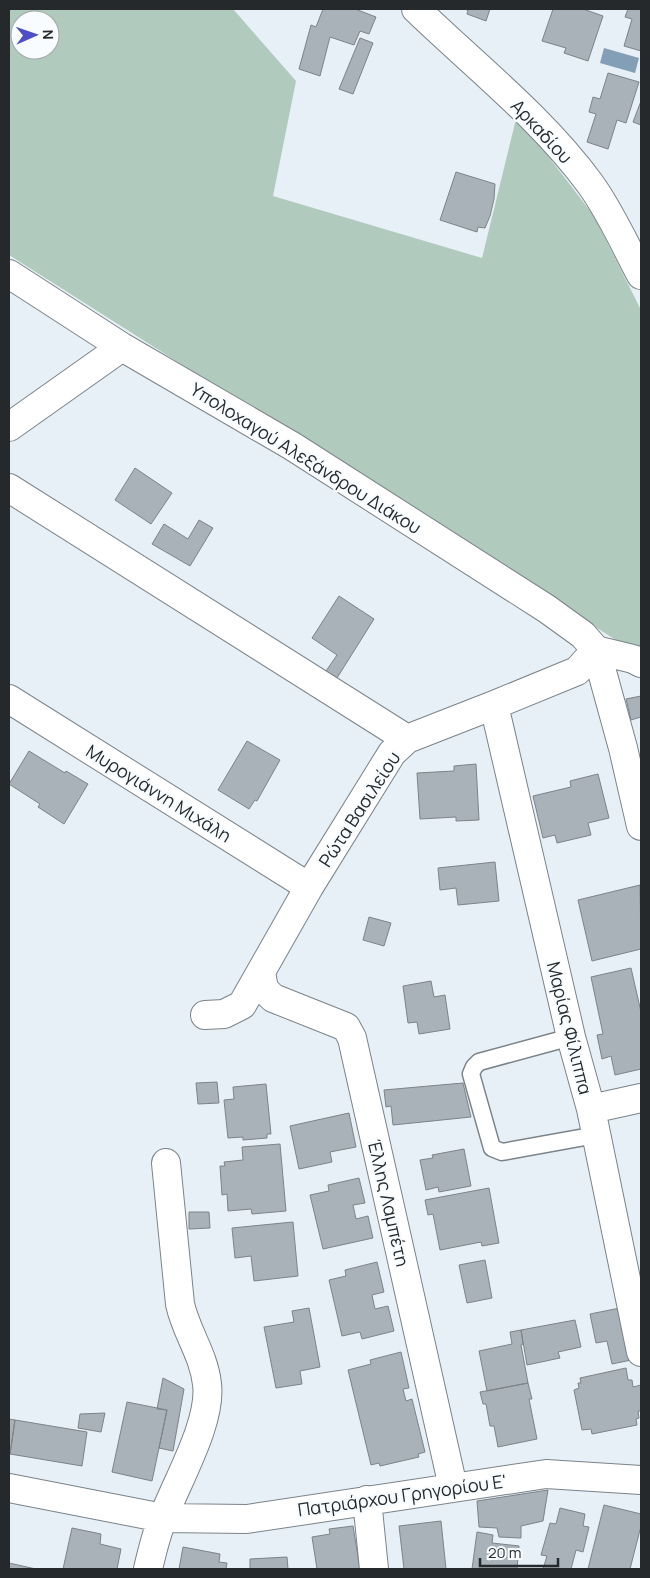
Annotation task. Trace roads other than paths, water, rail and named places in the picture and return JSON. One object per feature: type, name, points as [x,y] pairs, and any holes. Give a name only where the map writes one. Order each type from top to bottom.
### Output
[{"type":"street","name":"Αρκαδίου","points":[[416,9],[556,142],[591,186],[613,222],[641,275]]},
{"type":"street","name":"Υπολοχαγού Αλεξάνδρου Διάκου","points":[[9,274],[122,347],[292,446],[547,609],[583,635],[596,650]]},
{"type":"street","points":[[9,427],[122,347]]},
{"type":"street","points":[[9,488],[408,739]]},
{"type":"street","points":[[641,663],[633,659],[596,650],[623,748],[641,826]]},
{"type":"street","name":"Ρώτα Βασιλείου","points":[[206,1015],[224,1014],[242,1005],[309,887],[392,753],[408,739],[577,671],[596,650]]},
{"type":"street","name":"Μυρογιάννη Μιχάλη","points":[[9,699],[309,887]]},
{"type":"street","name":"Μαρίας Φίλιππα","points":[[494,705],[571,1037],[593,1122],[641,1352]]},
{"type":"street","name":"Έλλης Λαμπέτη","points":[[261,972],[264,989],[273,998],[346,1028],[352,1038],[453,1487]]},
{"type":"street","points":[[593,1122],[641,1098]]},
{"type":"street","points":[[148,1569],[163,1518],[202,1423],[208,1401],[204,1365],[183,1319],[180,1304],[166,1163]]},
{"type":"street","name":"Πατριάρχου Γρηγορίου Ε'","points":[[9,1488],[163,1518],[247,1519],[546,1474],[641,1480]]},
{"type":"street","points":[[367,1500],[374,1569]]},
{"type":"lane","points":[[571,1037],[479,1062],[474,1067],[472,1074],[492,1148],[497,1151],[502,1152],[593,1122]]},
{"type":"water","points":[[604,48],[639,58],[635,73],[600,63]]}]
